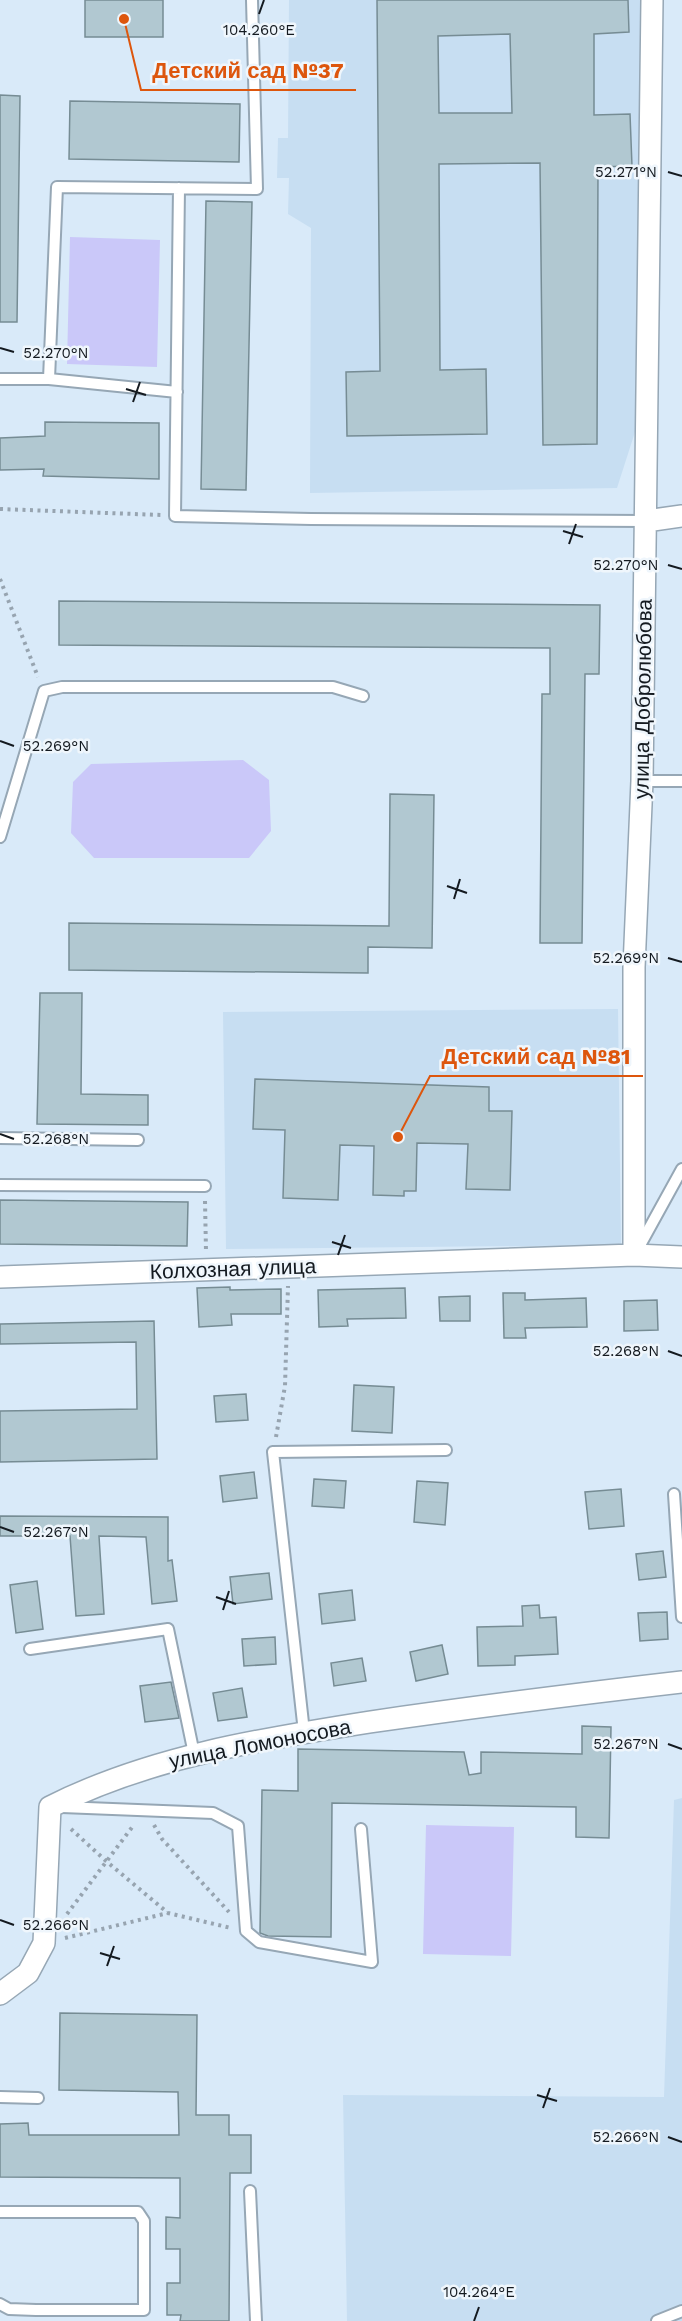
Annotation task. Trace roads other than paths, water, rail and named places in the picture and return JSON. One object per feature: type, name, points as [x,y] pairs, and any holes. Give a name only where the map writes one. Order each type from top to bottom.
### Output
[{"type":"street","name":"улица Добролюбова","points":[[634,1255],[634,967],[642,781],[652,0]]},
{"type":"street","points":[[646,521],[682,516]]},
{"type":"street","name":"Колхозная улица","points":[[0,1276],[206,1271],[288,1266],[634,1255],[682,1257]]},
{"type":"street","name":"улица Ломоносова","points":[[50,1807],[119,1776],[194,1754],[303,1732],[492,1704],[682,1682]]},
{"type":"street","points":[[0,1994],[28,1973],[44,1943],[50,1807]]},
{"type":"lane","points":[[49,379],[57,187],[257,189],[252,0]]},
{"type":"lane","points":[[179,188],[175,516],[646,521]]},
{"type":"lane","points":[[0,379],[49,379],[177,392]]},
{"type":"lane","points":[[0,837],[44,691],[62,687],[333,687],[363,696]]},
{"type":"lane","points":[[642,781],[682,781]]},
{"type":"lane","points":[[0,1138],[138,1140]]},
{"type":"lane","points":[[634,1255],[682,1169]]},
{"type":"lane","points":[[0,1185],[205,1186]]},
{"type":"lane","points":[[303,1732],[273,1452],[446,1450]]},
{"type":"lane","points":[[674,1494],[682,1617]]},
{"type":"lane","points":[[30,1649],[168,1629],[194,1754]]},
{"type":"lane","points":[[50,1807],[213,1813],[238,1826],[246,1931],[260,1942],[372,1962],[361,1829]]},
{"type":"lane","points":[[0,2097],[38,2098]]},
{"type":"lane","points":[[250,2191],[256,2321]]},
{"type":"lane","points":[[0,2212],[138,2212],[144,2221],[144,2310],[62,2315],[9,2308],[0,2304]]},
{"type":"lane","points":[[657,2321],[682,2311]]},
{"type":"place","name":"Детский сад №37","points":[[124,19]]},
{"type":"place","name":"Детский сад №81","points":[[398,1137]]}]
